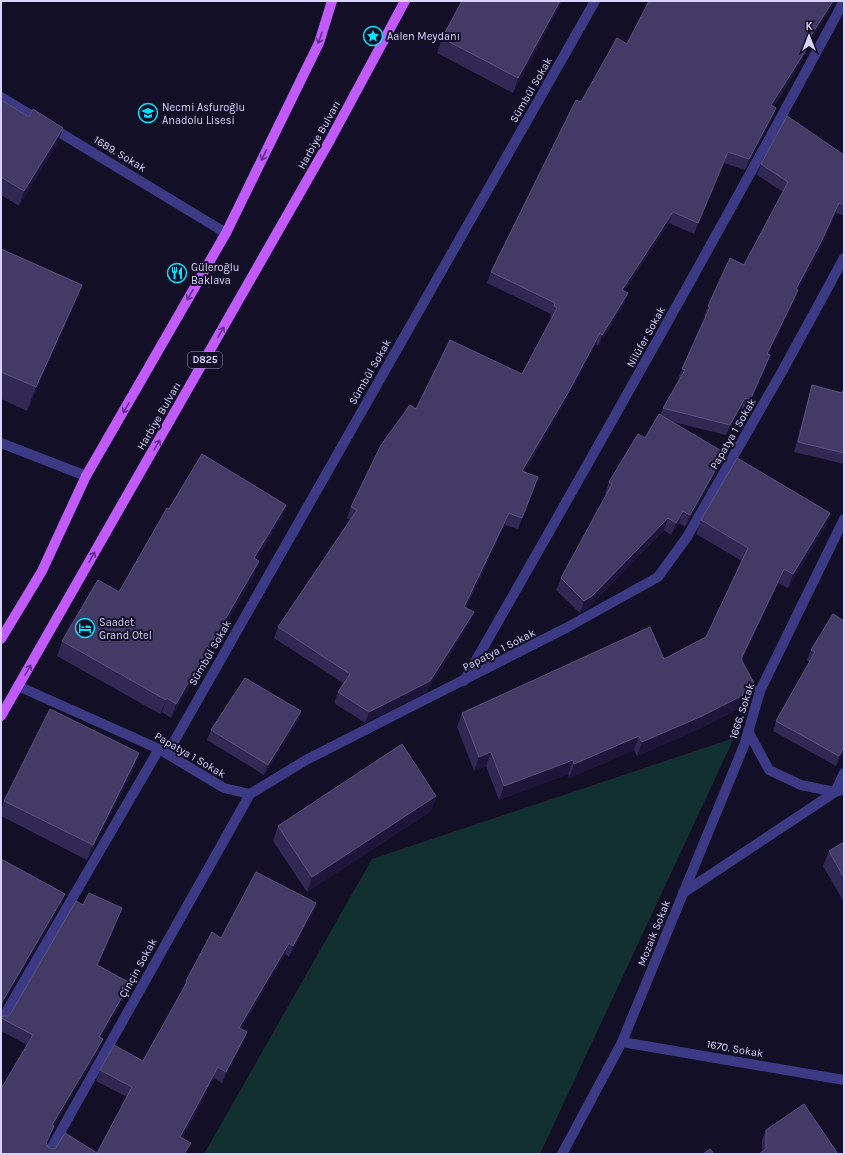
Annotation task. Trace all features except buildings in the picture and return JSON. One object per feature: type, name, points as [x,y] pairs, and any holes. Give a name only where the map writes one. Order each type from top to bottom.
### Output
[{"type":"main road","points":[[1,639],[42,571],[86,476],[226,233],[319,43],[332,1]]},
{"type":"main road","name":"Harbiye Bulvarı","points":[[1,716],[329,142],[405,1]]},
{"type":"street","name":"Sümbül Sokak","points":[[1,1021],[163,752],[595,1]]},
{"type":"street","name":"Nilüfer Sokak","points":[[464,681],[580,480],[801,82],[844,1]]},
{"type":"street","name":"1689. Sokak","points":[[1,97],[226,233]]},
{"type":"street","name":"Papatya 1 Sokak","points":[[18,686],[163,752],[224,788],[250,794],[306,760],[566,628],[658,577],[687,538],[780,375],[844,258]]},
{"type":"street","points":[[1,443],[86,476]]},
{"type":"street","name":"1666. Sokak","points":[[683,893],[745,743],[760,691],[844,519]]},
{"type":"street","points":[[748,731],[769,770],[801,785],[839,791],[844,773]]},
{"type":"street","name":"Mozaik Sokak","points":[[562,1154],[622,1042],[683,893],[839,791]]},
{"type":"street","name":"Çinçin Sokak","points":[[48,1154],[250,794]]},
{"type":"street","name":"1670. Sokak","points":[[622,1042],[844,1080]]},
{"type":"green space","points":[[734,738],[540,1154],[204,1154],[372,859]]},
{"type":"place","name":"Aalen Meydanı","points":[[373,36]]},
{"type":"place","name":"Necmi Asfuroğlu Anadolu Lisesi","points":[[148,113]]},
{"type":"place","name":"Güleroğlu Baklava","points":[[177,273]]},
{"type":"place","name":"Saadet Grand Otel","points":[[85,628]]}]
